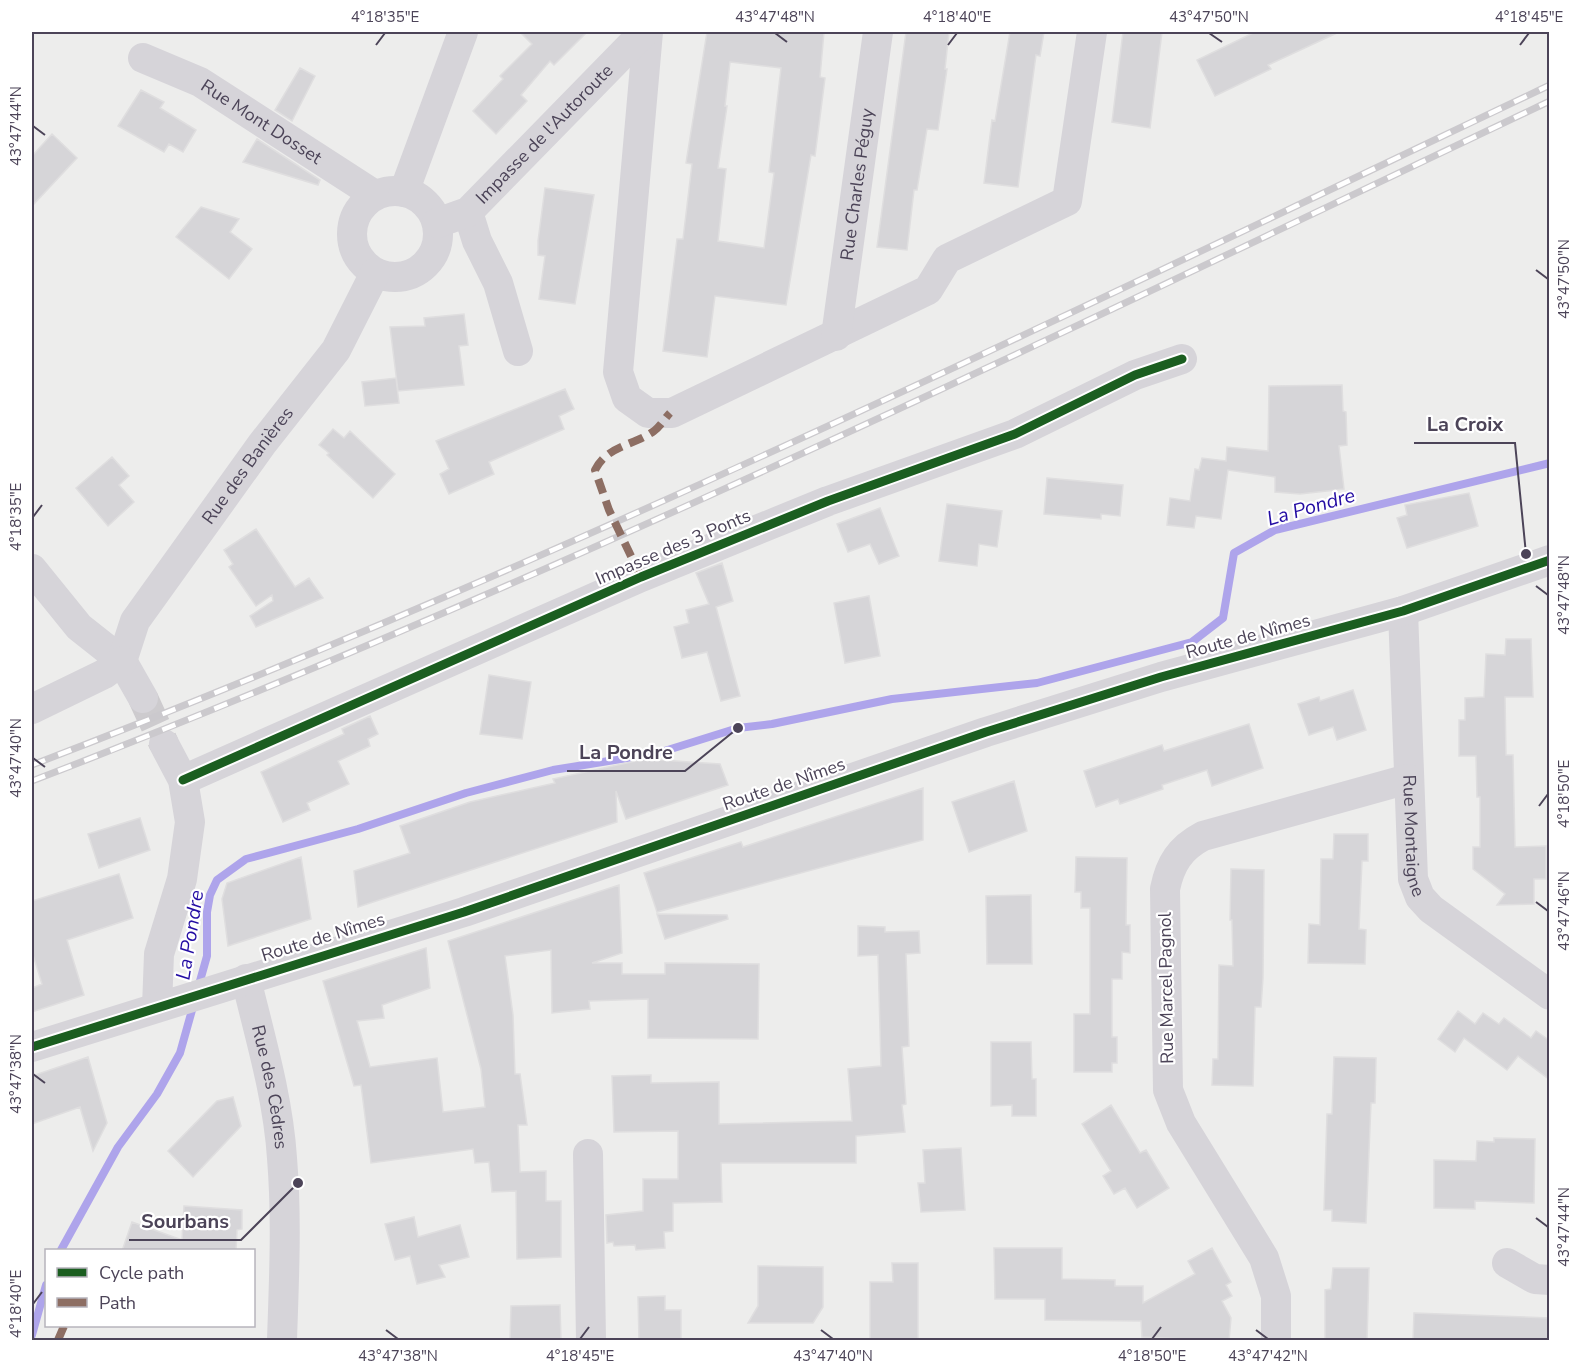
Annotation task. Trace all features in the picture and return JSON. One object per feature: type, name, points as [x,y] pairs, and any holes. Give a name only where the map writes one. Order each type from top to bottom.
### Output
[{"type":"street","points":[[390,194],[463,32]]},
{"type":"street","points":[[646,32],[618,372],[627,398],[648,413],[672,413],[928,290],[947,259],[1067,201],[1092,32]]},
{"type":"street","name":"Impasse de l'Autoroute","points":[[437,223],[468,212],[646,32]]},
{"type":"street","name":"Rue Charles Péguy","points":[[836,336],[878,32]]},
{"type":"street","name":"Rue Mont Dosset","points":[[143,58],[209,87],[390,194]]},
{"type":"street","points":[[390,194],[425,203],[437,223],[438,237],[435,251],[417,272],[403,277],[389,277],[375,273],[364,265],[352,241],[352,227],[356,214],[364,203],[390,194]]},
{"type":"street","points":[[468,212],[477,241],[498,283],[518,351]]},
{"type":"street","name":"Rue des Banières","points":[[122,661],[135,621],[262,444],[326,365],[350,327],[375,273]]},
{"type":"street","name":"Impasse des 3 Ponts","points":[[183,780],[641,578],[828,501],[1015,434],[1135,375],[1182,360]]},
{"type":"street","name":"Route de Nîmes","points":[[32,1047],[464,912],[986,732],[1161,677],[1403,611],[1550,560]]},
{"type":"street","points":[[32,569],[79,627],[122,661],[143,698]]},
{"type":"street","name":"Rue Montaigne","points":[[1403,611],[1412,866],[1420,897],[1431,909],[1550,995]]},
{"type":"street","points":[[32,709],[104,674],[122,661]]},
{"type":"street","points":[[157,1007],[159,954],[182,879],[188,840],[188,802],[183,780],[164,744]]},
{"type":"street","name":"Rue Marcel Pagnol","points":[[1276,1341],[1276,1296],[1264,1258],[1181,1123],[1168,1090],[1165,889],[1168,873],[1186,845],[1203,836],[1408,778]]},
{"type":"street","name":"Rue des Cèdres","points":[[246,979],[268,1067],[282,1156],[286,1237],[282,1341]]},
{"type":"street","points":[[588,1154],[591,1341]]},
{"type":"street","points":[[1507,1263],[1535,1279],[1550,1280]]},
{"type":"building","points":[[520,32],[587,32],[554,65],[550,61],[521,95],[527,101],[496,134],[473,111],[503,79],[500,76],[532,44]]},
{"type":"building","points":[[707,32],[824,32],[820,77],[825,78],[815,156],[811,155],[786,305],[715,296],[707,357],[663,351],[677,239],[683,239],[692,164],[686,163]],"holes":[[[730,62],[781,68],[769,172],[774,173],[764,248],[718,241],[726,169],[718,168],[727,106],[725,106]]]},
{"type":"building","points":[[906,32],[949,32],[945,69],[947,69],[938,130],[927,129],[917,190],[914,190],[907,250],[877,247]]},
{"type":"building","points":[[1010,32],[1044,32],[1040,56],[1036,55],[1018,187],[984,183],[992,120],[995,121]]},
{"type":"building","points":[[1123,32],[1162,32],[1150,128],[1112,122]]},
{"type":"building","points":[[1255,32],[1339,32],[1268,65],[1271,69],[1215,96],[1197,60]]},
{"type":"building","points":[[300,68],[315,76],[292,121],[275,110]]},
{"type":"building","points":[[141,90],[164,102],[160,108],[196,130],[183,152],[169,144],[164,152],[118,126]]},
{"type":"building","points":[[52,134],[77,158],[32,206],[32,156]]},
{"type":"building","points":[[257,139],[320,180],[318,185],[243,162]]},
{"type":"building","points":[[545,188],[594,195],[575,304],[539,299],[545,256],[538,255],[538,241]]},
{"type":"building","points":[[201,207],[239,219],[230,232],[252,249],[229,279],[176,237]]},
{"type":"building","points":[[464,314],[468,345],[459,346],[464,385],[398,391],[390,327],[425,326],[424,318]]},
{"type":"building","points":[[396,378],[399,403],[365,406],[362,382]]},
{"type":"building","points":[[1342,385],[1347,445],[1339,446],[1344,489],[1300,494],[1275,492],[1275,477],[1228,470],[1221,519],[1196,516],[1194,528],[1167,525],[1170,498],[1190,501],[1195,469],[1199,470],[1202,458],[1226,461],[1227,447],[1268,451],[1269,386]]},
{"type":"building","points":[[565,389],[574,409],[559,416],[564,429],[489,462],[494,474],[449,494],[440,474],[449,469],[436,441]]},
{"type":"building","points":[[333,429],[344,438],[350,431],[395,474],[373,498],[319,445]]},
{"type":"building","points":[[112,457],[129,476],[119,485],[134,502],[108,526],[76,488]]},
{"type":"building","points":[[1047,478],[1123,485],[1120,516],[1101,514],[1101,519],[1044,514]]},
{"type":"building","points":[[1469,493],[1478,526],[1407,548],[1397,518],[1407,515],[1405,505]]},
{"type":"building","points":[[947,504],[1002,511],[997,547],[979,544],[977,566],[939,561]]},
{"type":"building","points":[[880,508],[899,556],[879,564],[870,544],[848,552],[837,524]]},
{"type":"building","points":[[256,529],[295,587],[309,578],[323,598],[256,627],[250,616],[273,601],[272,595],[256,606],[229,567],[233,564],[224,550]]},
{"type":"building","points":[[722,563],[733,601],[716,607],[740,696],[721,701],[707,652],[682,658],[674,627],[689,623],[686,610],[709,604],[696,573]]},
{"type":"building","points":[[869,596],[880,656],[845,663],[834,603]]},
{"type":"building","points":[[1506,639],[1531,639],[1533,697],[1505,697],[1506,755],[1513,755],[1515,847],[1546,846],[1546,879],[1534,879],[1534,904],[1497,905],[1505,894],[1473,869],[1473,847],[1480,847],[1480,797],[1477,797],[1476,756],[1459,756],[1459,720],[1465,720],[1465,698],[1484,697],[1486,654],[1505,655]]},
{"type":"building","points":[[489,675],[531,682],[522,739],[480,734]]},
{"type":"building","points":[[1353,690],[1366,730],[1337,740],[1333,727],[1309,735],[1298,704],[1319,697],[1320,701]]},
{"type":"building","points":[[370,716],[378,734],[368,739],[370,746],[338,761],[349,784],[307,803],[310,810],[283,822],[261,772],[344,734],[342,729]]},
{"type":"building","points":[[1249,724],[1263,768],[1212,786],[1207,770],[1162,785],[1163,789],[1120,804],[1118,799],[1096,807],[1084,771],[1162,745],[1164,751]]},
{"type":"building","points":[[645,759],[720,764],[728,785],[626,819],[616,791],[617,822],[358,907],[354,871],[410,853],[400,826],[470,802],[555,783],[553,779]]},
{"type":"building","points":[[1014,781],[1027,831],[969,852],[952,802]]},
{"type":"building","points":[[923,788],[923,840],[657,912],[644,873],[741,842],[743,847]]},
{"type":"building","points":[[140,818],[150,850],[99,868],[88,834]]},
{"type":"building","points":[[1334,834],[1368,834],[1368,861],[1362,861],[1359,929],[1366,930],[1365,964],[1308,963],[1309,924],[1320,925],[1321,859],[1333,859]]},
{"type":"building","points":[[301,857],[311,919],[228,946],[222,899],[227,883]]},
{"type":"building","points":[[1076,857],[1127,858],[1126,925],[1130,925],[1130,953],[1122,952],[1122,979],[1112,979],[1112,1037],[1117,1037],[1117,1063],[1112,1063],[1112,1072],[1074,1072],[1074,1014],[1090,1014],[1090,908],[1081,908],[1081,892],[1075,892]]},
{"type":"building","points":[[1231,869],[1264,870],[1263,978],[1261,1007],[1255,1007],[1253,1086],[1212,1085],[1213,1059],[1218,1059],[1219,965],[1233,966],[1232,920],[1230,920]]},
{"type":"building","points":[[119,874],[133,918],[67,940],[84,995],[32,1012],[32,988],[42,984],[32,952],[32,901]]},
{"type":"building","points":[[619,885],[622,953],[592,963],[622,963],[622,974],[665,974],[665,963],[759,964],[758,1039],[648,1038],[648,999],[589,1001],[590,1009],[552,1013],[551,950],[505,956],[513,1015],[515,1074],[520,1074],[527,1125],[518,1125],[520,1172],[546,1171],[546,1201],[561,1201],[561,1257],[517,1259],[516,1191],[492,1192],[489,1162],[475,1163],[473,1149],[371,1163],[361,1085],[354,1086],[323,981],[426,948],[430,988],[382,1005],[384,1018],[357,1021],[370,1067],[437,1058],[443,1112],[485,1107],[481,1069],[448,941]]},
{"type":"building","points":[[1031,895],[1032,964],[987,964],[986,896]]},
{"type":"building","points":[[657,914],[727,915],[728,919],[665,939]]},
{"type":"building","points":[[858,926],[885,927],[885,932],[919,931],[920,953],[906,954],[909,1046],[902,1047],[906,1104],[902,1105],[905,1132],[856,1136],[856,1163],[721,1163],[722,1202],[673,1203],[673,1231],[664,1232],[665,1248],[636,1250],[635,1245],[614,1246],[613,1242],[607,1243],[606,1215],[643,1211],[643,1179],[678,1179],[678,1131],[614,1132],[612,1076],[651,1075],[651,1083],[719,1082],[719,1124],[852,1121],[848,1069],[881,1066],[878,955],[858,956]]},
{"type":"building","points":[[1458,1011],[1475,1024],[1483,1013],[1499,1024],[1504,1018],[1531,1038],[1536,1031],[1550,1041],[1550,1080],[1518,1056],[1507,1070],[1464,1038],[1455,1052],[1438,1039]]},
{"type":"building","points":[[991,1042],[1031,1042],[1032,1079],[1036,1079],[1036,1116],[1012,1116],[1012,1105],[991,1106]]},
{"type":"building","points":[[88,1057],[107,1123],[93,1151],[80,1107],[32,1124],[32,1076]]},
{"type":"building","points":[[1334,1057],[1376,1058],[1375,1103],[1371,1103],[1366,1223],[1332,1221],[1332,1210],[1324,1210],[1327,1114],[1332,1114]]},
{"type":"building","points":[[233,1097],[241,1126],[193,1177],[168,1151],[217,1101]]},
{"type":"building","points":[[1111,1105],[1140,1153],[1146,1150],[1169,1188],[1137,1208],[1125,1188],[1114,1194],[1103,1176],[1111,1171],[1082,1124]]},
{"type":"building","points":[[1494,1138],[1535,1139],[1534,1203],[1475,1201],[1475,1209],[1434,1208],[1434,1160],[1476,1161],[1477,1141],[1494,1142]]},
{"type":"building","points":[[961,1148],[965,1210],[921,1212],[918,1183],[925,1183],[923,1150]]},
{"type":"building","points":[[184,1206],[242,1210],[242,1229],[237,1230],[236,1249],[123,1249],[132,1222],[182,1240]]},
{"type":"building","points":[[414,1217],[418,1237],[460,1225],[469,1257],[439,1265],[445,1277],[417,1284],[410,1256],[395,1260],[385,1224]]},
{"type":"building","points":[[994,1248],[1062,1248],[1062,1279],[1115,1280],[1115,1286],[1143,1286],[1143,1303],[1195,1274],[1188,1261],[1212,1248],[1231,1282],[1226,1285],[1232,1296],[1222,1301],[1231,1318],[1229,1341],[1142,1337],[1141,1321],[1045,1320],[1045,1299],[995,1299]]},
{"type":"building","points":[[892,1263],[918,1263],[918,1341],[870,1341],[870,1282],[893,1282]]},
{"type":"building","points":[[758,1266],[823,1267],[823,1307],[813,1323],[748,1323],[758,1306]]},
{"type":"building","points":[[1333,1268],[1369,1268],[1367,1341],[1325,1341],[1325,1290],[1331,1289]]},
{"type":"building","points":[[665,1296],[665,1310],[681,1310],[681,1341],[639,1341],[638,1297]]},
{"type":"building","points":[[560,1305],[561,1341],[510,1341],[511,1306]]},
{"type":"building","points":[[1414,1313],[1550,1318],[1550,1341],[1413,1341]]},
{"type":"waterway","name":"La Pondre","points":[[198,988],[207,956],[207,912],[210,895],[217,880],[246,859],[358,829],[466,793],[553,770],[658,753],[738,728],[772,724],[892,699],[1037,683],[1192,642],[1223,618],[1234,553],[1275,530],[1550,463]]},
{"type":"waterway","name":"La Pondre","points":[[62,1249],[118,1147],[157,1094],[180,1053],[194,1003]]},
{"type":"waterway","name":"La Pondre","points":[[32,1335],[45,1289]]},
{"type":"tunnel","points":[[143,698],[164,744]]},
{"type":"railway","points":[[32,765],[225,689],[608,526],[986,353],[1550,85]]},
{"type":"railway","points":[[32,781],[225,704],[608,541],[986,368],[1550,101]]},
{"type":"marked path","points":[[641,577],[609,510],[595,470],[607,455],[654,431],[670,413]]},
{"type":"marked path","points":[[58,1340],[64,1327]]},
{"type":"cycle path","points":[[183,780],[641,577],[828,501],[1015,434],[1135,375],[1182,359]]},
{"type":"cycle path","points":[[32,1047],[464,912],[986,732],[1161,677],[1403,611],[1550,560]]},
{"type":"place","name":"La Croix","points":[[1526,554]]},
{"type":"place","name":"La Pondre","points":[[738,728]]},
{"type":"place","name":"Sourbans","points":[[298,1183]]}]
